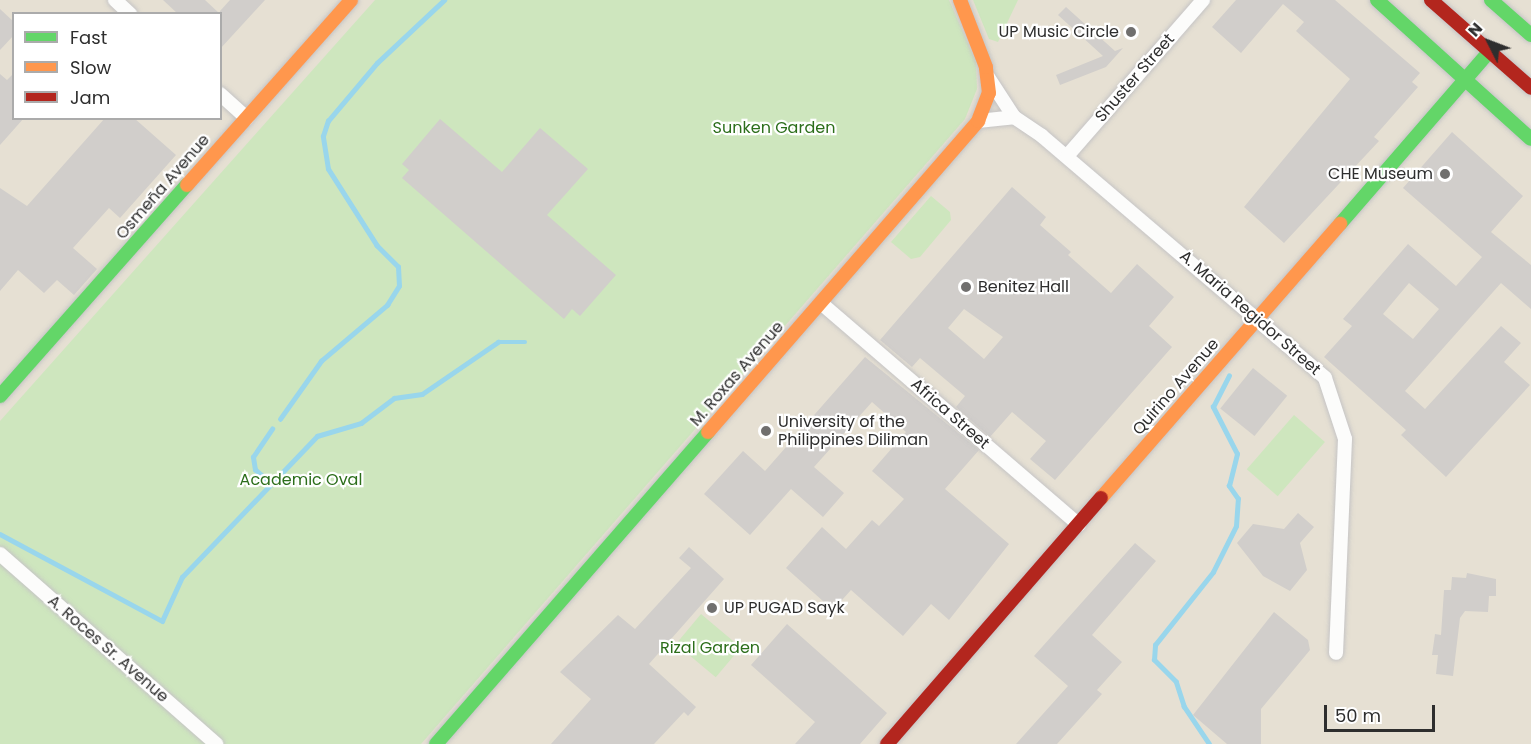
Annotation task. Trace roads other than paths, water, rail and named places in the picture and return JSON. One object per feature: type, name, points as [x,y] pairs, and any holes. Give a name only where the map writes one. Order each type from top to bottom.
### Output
[{"type":"street","points":[[114,0],[128,12]]},
{"type":"street","name":"Osmeña Avenue","points":[[0,396],[351,0]]},
{"type":"street","name":"M. Roxas Avenue","points":[[436,744],[978,121],[987,103],[988,77],[960,0]]},
{"type":"street","name":"Shuster Street","points":[[1067,156],[1203,0]]},
{"type":"street","points":[[1377,0],[1531,140]]},
{"type":"street","points":[[1431,0],[1531,88]]},
{"type":"street","points":[[1491,0],[1531,35]]},
{"type":"street","name":"Quirino Avenue","points":[[887,744],[1490,51]]},
{"type":"street","name":"A. Maria Regidor Street","points":[[988,77],[1014,117],[1067,156],[1325,378],[1345,439],[1336,653]]},
{"type":"street","points":[[222,96],[247,118]]},
{"type":"street","points":[[978,121],[1014,117]]},
{"type":"street","name":"Africa Street","points":[[821,303],[1079,525]]},
{"type":"street","name":"A. Roces Sr. Avenue","points":[[0,554],[216,744]]},
{"type":"waterway","points":[[280,419],[321,361],[387,305],[399,286],[398,267],[377,246],[328,169],[323,136],[328,121],[377,63],[444,0]]},
{"type":"waterway","points":[[0,534],[162,621],[182,577],[317,436],[361,423],[394,398],[422,394],[498,342],[525,342]]},
{"type":"waterway","points":[[1209,744],[1184,707],[1176,682],[1154,660],[1155,645],[1213,572],[1236,526],[1238,499],[1229,486],[1237,454],[1213,407],[1229,376]]},
{"type":"waterway","points":[[269,482],[255,470],[253,457],[272,429]]},
{"type":"place","name":"UP Music Circle","points":[[1131,32]]},
{"type":"place","name":"CHE Museum","points":[[1445,174]]},
{"type":"place","name":"Benitez Hall","points":[[966,287]]},
{"type":"place","name":"University of the Philippines Diliman","points":[[766,431]]},
{"type":"place","name":"UP PUGAD Sayk","points":[[712,608]]},
{"type":"park label","name":"Sunken Garden","points":[[774,128]]},
{"type":"park label","name":"Academic Oval","points":[[301,480]]},
{"type":"park label","name":"Rizal Garden","points":[[710,648]]}]
